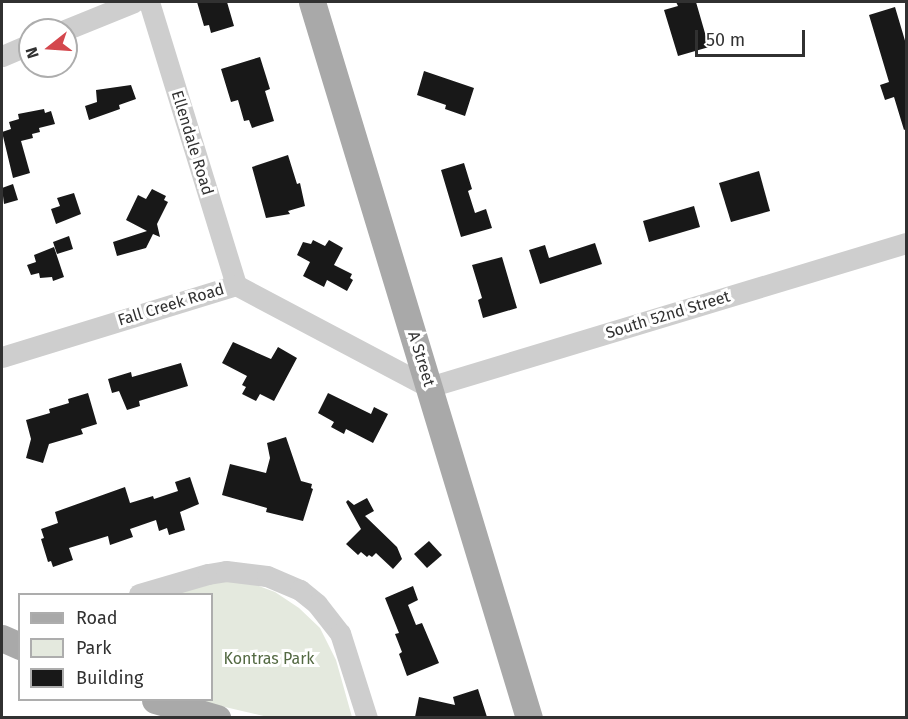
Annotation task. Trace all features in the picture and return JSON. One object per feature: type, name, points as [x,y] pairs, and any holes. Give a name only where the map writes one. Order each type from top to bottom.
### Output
[{"type":"main road","name":"A Street","points":[[312,2],[529,717]]},
{"type":"main road","points":[[2,637],[18,645]]},
{"type":"main road","points":[[162,701],[218,717]]},
{"type":"street","points":[[78,25],[134,2]]},
{"type":"street","name":"Ellendale Road","points":[[149,2],[236,285]]},
{"type":"street","points":[[2,56],[18,49]]},
{"type":"street","name":"South 52nd Street","points":[[429,387],[906,243]]},
{"type":"street","name":"Fall Creek Road","points":[[2,357],[236,285],[429,387]]},
{"type":"street","points":[[143,593],[226,571],[267,576],[300,590],[318,604],[339,633],[367,717]]},
{"type":"street","points":[[2,637],[18,632]]},
{"type":"green space","name":"Kontras Park","points":[[220,581],[245,581],[275,592],[299,608],[320,628],[336,660],[352,717],[268,717],[199,701],[213,701],[213,593],[175,593]]},
{"type":"building","points":[[197,2],[227,2],[234,26],[211,33],[209,25],[204,26]]},
{"type":"building","points":[[676,2],[696,2],[709,47],[678,56],[664,10],[678,6]]},
{"type":"building","points":[[895,7],[906,44],[906,129],[904,130],[894,97],[885,100],[880,85],[889,82],[869,15]]},
{"type":"building","points":[[260,57],[270,89],[265,91],[274,121],[252,128],[249,120],[244,121],[238,100],[231,102],[221,69]]},
{"type":"building","points":[[424,71],[474,88],[465,116],[445,109],[446,105],[417,95]]},
{"type":"building","points":[[131,85],[136,99],[119,105],[120,109],[89,120],[85,106],[97,102],[96,90]]},
{"type":"building","points":[[44,109],[45,113],[51,111],[55,124],[39,128],[40,132],[32,134],[33,138],[21,141],[30,173],[13,178],[2,132],[11,129],[9,122],[19,119],[18,114]]},
{"type":"building","points":[[288,155],[297,184],[300,183],[305,206],[288,211],[290,214],[266,218],[252,167]]},
{"type":"building","points":[[464,163],[472,189],[468,191],[475,213],[486,209],[492,228],[461,237],[441,170]]},
{"type":"building","points":[[759,171],[770,211],[731,222],[719,183]]},
{"type":"building","points":[[13,184],[18,200],[4,204],[2,188]]},
{"type":"building","points":[[152,189],[166,196],[164,200],[168,202],[157,224],[160,237],[153,234],[146,248],[117,256],[113,242],[147,231],[126,220],[138,195],[146,199]]},
{"type":"building","points":[[74,193],[81,214],[56,224],[51,209],[60,206],[57,198]]},
{"type":"building","points":[[694,206],[700,227],[649,242],[643,221]]},
{"type":"building","points":[[69,236],[73,249],[57,254],[53,242]]},
{"type":"building","points":[[313,240],[325,246],[329,240],[343,248],[334,265],[352,274],[350,278],[353,280],[347,291],[327,280],[324,287],[303,276],[310,262],[297,255],[303,242],[311,244]]},
{"type":"building","points":[[595,243],[602,264],[540,284],[529,250],[545,245],[549,258]]},
{"type":"building","points":[[54,247],[64,277],[53,281],[52,277],[40,278],[39,273],[31,275],[27,265],[36,262],[34,255]]},
{"type":"building","points":[[502,257],[517,308],[483,318],[478,300],[482,298],[472,265]]},
{"type":"building","points":[[233,342],[271,359],[278,347],[297,358],[274,401],[260,394],[256,401],[242,394],[246,387],[242,385],[247,376],[222,363]]},
{"type":"building","points":[[181,363],[188,386],[139,401],[140,406],[127,410],[119,391],[112,393],[108,379],[131,372],[132,377]]},
{"type":"building","points":[[88,393],[97,424],[81,429],[83,434],[49,444],[43,463],[26,458],[31,439],[26,420],[50,413],[49,409],[69,403],[68,399]]},
{"type":"building","points":[[328,393],[371,414],[374,407],[388,414],[373,443],[346,429],[344,434],[331,427],[334,422],[318,413]]},
{"type":"building","points":[[286,437],[301,481],[312,484],[313,489],[303,521],[266,512],[267,508],[222,495],[230,464],[266,473],[270,458],[267,443]]},
{"type":"building","points":[[190,477],[199,504],[180,512],[185,530],[169,535],[167,528],[159,531],[156,520],[130,529],[133,537],[110,545],[108,536],[69,548],[73,560],[53,567],[51,561],[48,562],[41,539],[44,538],[41,529],[58,523],[55,512],[125,487],[130,503],[153,496],[154,499],[178,491],[175,482]]},
{"type":"building","points":[[367,498],[374,511],[365,516],[397,547],[402,559],[393,569],[376,553],[372,557],[369,555],[367,557],[361,552],[358,555],[346,544],[361,529],[346,502],[348,500],[354,505]]},
{"type":"building","points":[[429,541],[442,555],[427,568],[414,554]]},
{"type":"building","points":[[413,586],[418,600],[408,605],[416,625],[422,623],[439,663],[407,676],[395,634],[399,633],[385,598]]},
{"type":"building","points":[[478,689],[487,717],[415,717],[419,697],[455,705],[453,697]]}]
